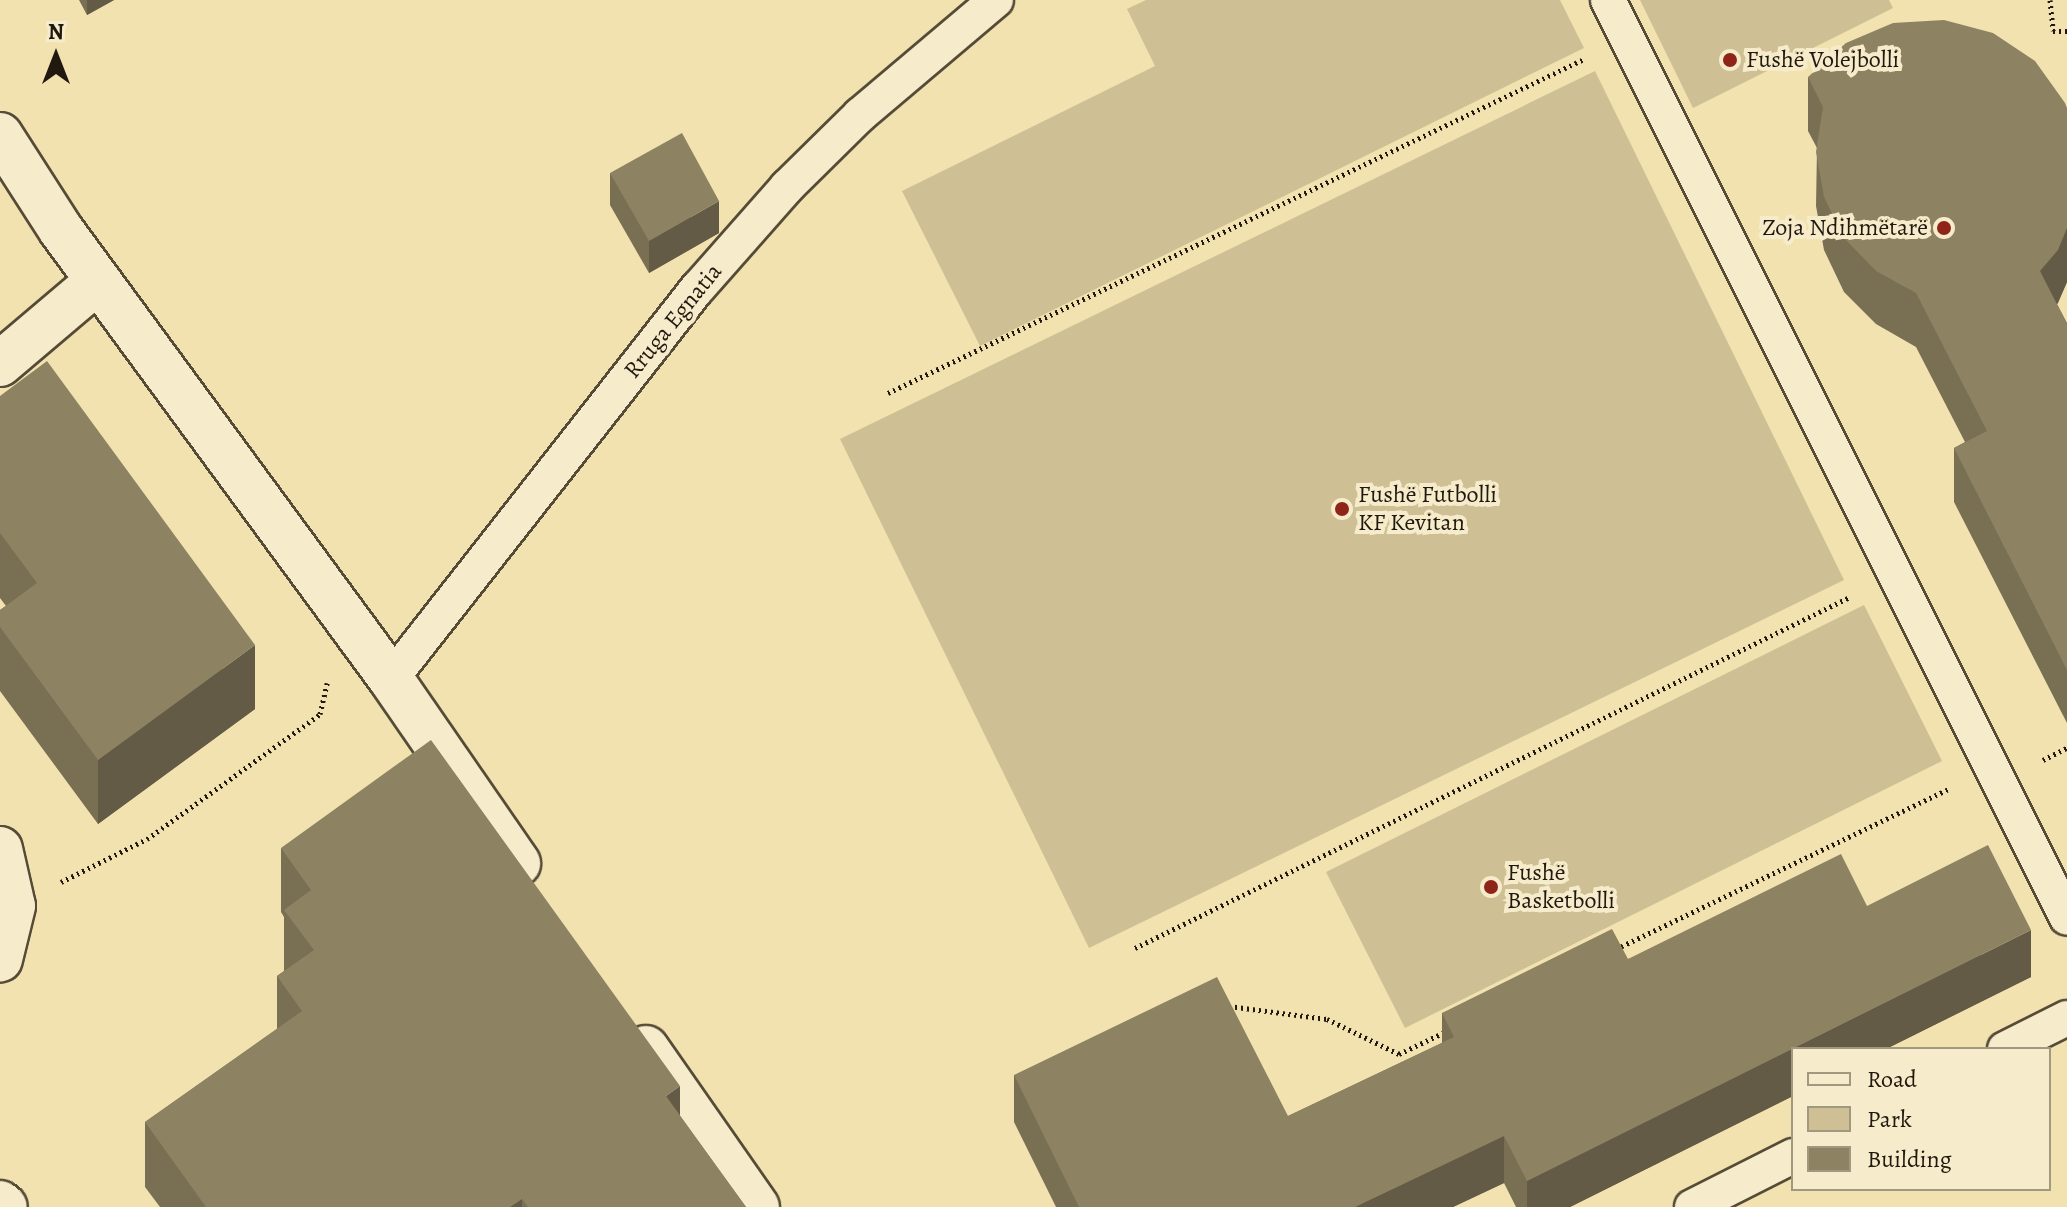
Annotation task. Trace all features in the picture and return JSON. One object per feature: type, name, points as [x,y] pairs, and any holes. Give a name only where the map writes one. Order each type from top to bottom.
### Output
[{"type":"street","points":[[0,135],[98,281],[391,679],[543,899]]},
{"type":"street","points":[[0,364],[98,281]]},
{"type":"street","points":[[0,849],[13,906],[0,959]]},
{"type":"street","points":[[624,1016],[757,1207]]},
{"type":"street","points":[[0,1203],[5,1207]]},
{"type":"lane","name":"Rruga Egnatia","points":[[391,679],[698,288],[787,187],[860,115],[996,0]]},
{"type":"lane","points":[[1608,0],[1898,574],[2067,918]]},
{"type":"lane","points":[[2009,1047],[2067,1018]]},
{"type":"lane","points":[[1692,1207],[1791,1157]]},
{"type":"path","points":[[2050,0],[2053,31],[2067,31]]},
{"type":"path","points":[[888,393],[1628,38]]},
{"type":"path","points":[[1135,948],[1898,574]]},
{"type":"path","points":[[13,906],[147,839],[320,714],[342,614]]},
{"type":"path","points":[[1611,952],[1993,767]]},
{"type":"path","points":[[1224,1006],[1327,1019],[1399,1054],[1455,1027]]},
{"type":"green space","points":[[1146,0],[1560,0],[1584,48],[980,346],[902,191],[1155,66],[1127,9]]},
{"type":"green space","name":"Fushë Volejbolli","points":[[1640,0],[1889,0],[1893,8],[1693,108]]},
{"type":"green space","name":"Fushë Futbolli KF Kevitan","points":[[1595,71],[1844,580],[1089,948],[840,439]]},
{"type":"green space","points":[[1864,605],[1942,761],[1405,1028],[1326,872]]},
{"type":"building","points":[[1944,20],[1993,33],[2035,61],[2067,108],[2067,228],[2058,250],[2040,271],[2067,324],[2067,670],[1954,448],[1987,431],[1916,293],[1876,271],[1844,238],[1824,197],[1816,152],[1823,107],[1808,77],[1846,43],[1893,23]]},
{"type":"building","points":[[682,133],[719,201],[649,241],[610,173]]},
{"type":"building","points":[[47,361],[255,645],[98,760],[0,627],[0,610],[37,583],[0,533],[0,396]]},
{"type":"building","points":[[431,740],[680,1086],[666,1096],[746,1207],[528,1207],[522,1199],[510,1207],[206,1207],[145,1122],[302,1011],[277,976],[314,950],[284,910],[311,890],[281,848]]},
{"type":"building","points":[[1988,845],[2031,930],[1527,1181],[1504,1136],[1355,1207],[1079,1207],[1014,1075],[1217,977],[1288,1116],[1454,1037],[1442,1013],[1612,929],[1628,959],[1841,854],[1867,906]]},
{"type":"place","name":"Fushë Volejbolli","points":[[1730,60]]},
{"type":"place","name":"Zoja Ndihmëtarë","points":[[1944,228]]},
{"type":"place","name":"Fushë Futbolli KF Kevitan","points":[[1342,509]]},
{"type":"place","name":"Fushë Basketbolli","points":[[1491,887]]}]
